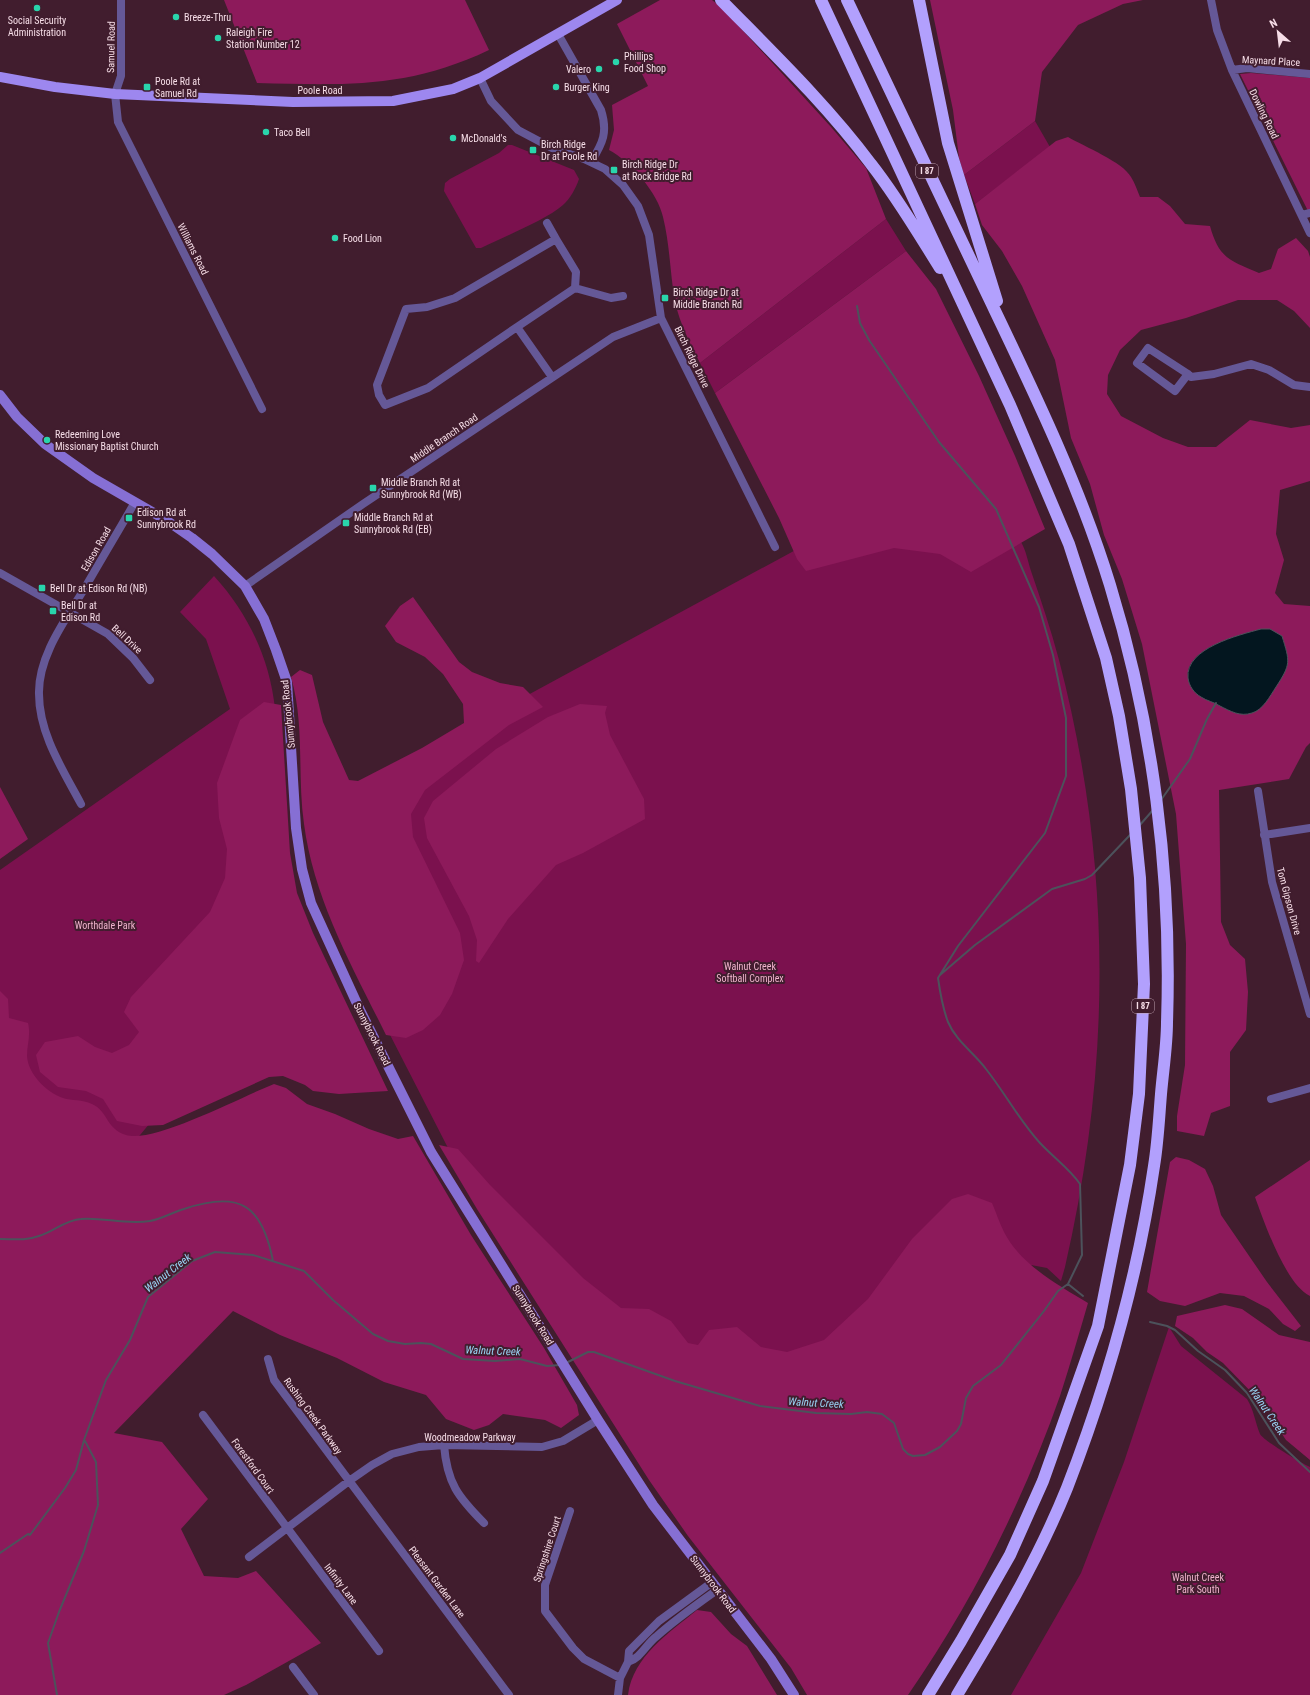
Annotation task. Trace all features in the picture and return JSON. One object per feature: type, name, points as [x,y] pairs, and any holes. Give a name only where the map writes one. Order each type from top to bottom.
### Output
[{"type":"highway","points":[[721,0],[821,103],[871,162],[888,185],[964,305]]},
{"type":"highway","name":"I 87","points":[[821,0],[1010,405],[1069,544],[1106,658],[1131,789],[1140,878],[1144,984],[1138,1094],[1130,1164],[1098,1326],[1043,1481],[1010,1555],[961,1642],[928,1695]]},
{"type":"highway","name":"I 87","points":[[847,0],[1009,341],[1071,479],[1097,546],[1110,586],[1132,670],[1152,773],[1162,848],[1168,957],[1167,1026],[1154,1164],[1139,1246],[1125,1308],[1087,1434],[1065,1492],[1039,1548],[988,1645],[957,1695]]},
{"type":"highway","points":[[919,0],[948,143],[1009,341]]},
{"type":"main road","name":"Poole Road","points":[[0,77],[55,87],[115,94],[294,102],[393,101],[452,89],[480,78],[617,0]]},
{"type":"main road","name":"Sunnybrook Road","points":[[0,395],[17,417],[45,444],[93,478],[135,502],[192,538],[212,554],[245,586],[264,619],[287,682],[296,828],[302,869],[311,903],[356,1002],[431,1152],[598,1420],[654,1505],[770,1659],[794,1695]]},
{"type":"street","name":"Samuel Road","points":[[115,94],[121,76],[121,0]]},
{"type":"street","name":"Dowling Road","points":[[1211,0],[1217,30],[1232,70],[1306,214],[1310,233]]},
{"type":"street","points":[[558,34],[598,104],[605,123],[603,141],[591,162]]},
{"type":"street","name":"Maynard Place","points":[[1232,70],[1247,68],[1310,74]]},
{"type":"street","name":"Birch Ridge Drive","points":[[480,78],[491,101],[504,117],[518,130],[552,148],[591,162],[605,169],[623,185],[638,206],[649,235],[661,318],[775,547]]},
{"type":"street","name":"Williams Road","points":[[115,94],[118,122],[262,409]]},
{"type":"street","points":[[547,223],[576,272],[575,288]]},
{"type":"street","points":[[556,239],[495,273],[455,298],[428,307],[406,309],[377,385],[379,395],[385,405],[428,388],[575,288],[611,298],[623,296]]},
{"type":"street","name":"Middle Branch Road","points":[[245,586],[613,337],[661,318]]},
{"type":"street","points":[[517,327],[552,377]]},
{"type":"street","points":[[1188,374],[1175,392],[1137,363],[1148,348],[1188,374],[1191,377],[1214,374],[1251,364],[1269,370],[1294,385],[1310,386]]},
{"type":"street","name":"Edison Road","points":[[81,804],[52,750],[43,722],[39,694],[42,668],[70,613],[135,502]]},
{"type":"street","name":"Bell Drive","points":[[0,573],[108,634],[133,658],[150,680]]},
{"type":"street","name":"Tom Gipson Drive","points":[[1258,790],[1272,882],[1310,1014]]},
{"type":"street","points":[[1264,835],[1310,828]]},
{"type":"street","points":[[1271,1099],[1310,1088]]},
{"type":"street","name":"Rushing Creek Parkway","points":[[268,1359],[274,1380],[349,1481]]},
{"type":"street","name":"Forestford Court","points":[[203,1415],[287,1529]]},
{"type":"street","name":"Woodmeadow Parkway","points":[[250,1557],[349,1481],[372,1465],[392,1454],[419,1447],[444,1445],[542,1447],[563,1441],[598,1420]]},
{"type":"street","points":[[444,1445],[445,1458],[452,1484],[465,1504],[484,1523]]},
{"type":"street","name":"Pleasant Garden Lane","points":[[349,1481],[510,1695]]},
{"type":"street","name":"Springshire Court","points":[[570,1511],[545,1586],[545,1611],[573,1648],[584,1659],[620,1678]]},
{"type":"street","name":"Infinity Lane","points":[[287,1529],[379,1651]]},
{"type":"street","points":[[618,1695],[620,1678],[628,1662],[629,1651],[659,1621],[714,1586]]},
{"type":"street","points":[[628,1662],[636,1660],[646,1645],[714,1586]]},
{"type":"street","points":[[659,1621],[665,1629]]},
{"type":"street","points":[[292,1668],[311,1694]]},
{"type":"green space","points":[[1035,121],[1050,147],[975,204],[964,175]]},
{"type":"green space","points":[[508,145],[512,145],[574,170],[579,179],[568,200],[555,211],[512,234],[481,248],[476,248],[444,191],[445,183],[499,153]]},
{"type":"green space","points":[[886,219],[906,251],[715,393],[700,363]]},
{"type":"green space","name":"Walnut Creek Softball Complex","points":[[934,475],[1015,536],[1023,545],[1059,660],[1076,736],[1089,812],[1097,887],[1100,963],[1098,1039],[1091,1115],[1080,1191],[1065,1267],[1061,1281],[1047,1268],[1031,1265],[719,1393],[470,1185],[447,1146],[366,988],[345,794]]},
{"type":"green space","name":"Worthdale Park","points":[[214,576],[237,605],[255,638],[268,672],[275,709],[165,1105],[96,1188],[0,1262],[0,870],[230,709],[206,639],[180,612]]},
{"type":"green space","name":"Walnut Creek Park South","points":[[1169,1327],[1181,1346],[1247,1399],[1260,1434],[1268,1442],[1310,1467],[1310,1695],[1011,1695],[1081,1573],[1124,1462]]},
{"type":"shaded area","points":[[224,0],[465,0],[489,50],[459,63],[430,72],[375,82],[347,84],[257,83]]},
{"type":"shaded area","points":[[660,0],[712,0],[723,9],[831,127],[866,168],[886,219],[700,363],[682,326],[677,310],[667,238],[660,208],[649,188],[642,179],[626,162],[609,150],[614,130],[612,105],[648,86],[617,24]]},
{"type":"shaded area","points":[[930,0],[1143,0],[1123,4],[1078,25],[1042,72],[1035,121],[964,175],[959,158],[953,110]]},
{"type":"shaded area","points":[[1251,73],[1310,78],[1310,211],[1308,211],[1240,74]]},
{"type":"shaded area","points":[[1068,137],[1112,160],[1127,171],[1135,184],[1140,197],[1158,197],[1170,206],[1185,224],[1210,226],[1222,252],[1234,262],[1259,273],[1271,269],[1278,249],[1296,238],[1308,251],[1310,257],[1310,328],[1294,311],[1277,300],[1238,300],[1186,318],[1141,330],[1120,350],[1108,375],[1107,394],[1121,416],[1163,438],[1188,447],[1216,447],[1250,420],[1291,428],[1310,425],[1310,481],[1280,490],[1276,534],[1284,560],[1275,593],[1284,604],[1310,606],[1310,743],[1306,747],[1289,779],[1219,790],[1221,922],[1230,945],[1245,959],[1248,992],[1246,1030],[1230,1052],[1230,1106],[1211,1113],[1204,1136],[1177,1131],[1177,1116],[1185,1065],[1186,944],[1176,814],[1142,644],[1122,579],[1104,535],[1090,484],[1071,438],[1055,360],[1022,286],[1002,251],[982,225],[975,204],[1056,141]]},
{"type":"shaded area","points":[[906,251],[936,289],[979,376],[1015,456],[1045,529],[971,572],[940,554],[894,548],[806,571],[797,559],[779,518],[715,393]]},
{"type":"shaded area","points":[[413,597],[459,662],[472,672],[500,683],[523,687],[543,707],[509,725],[425,790],[411,814],[413,837],[460,933],[464,960],[452,994],[440,1015],[423,1030],[406,1038],[386,1035],[336,933],[316,880],[304,824],[298,713],[291,677],[300,670],[312,675],[323,722],[349,780],[358,781],[422,748],[464,723],[463,704],[443,674],[425,657],[396,642],[385,626],[400,606]]},
{"type":"shaded area","points":[[264,702],[281,705],[290,853],[297,893],[313,933],[388,1091],[339,1094],[313,1091],[305,1085],[283,1076],[269,1077],[163,1125],[142,1126],[117,1121],[103,1099],[86,1091],[58,1087],[40,1072],[36,1055],[45,1042],[78,1036],[95,1047],[112,1053],[129,1045],[139,1032],[124,1012],[131,997],[210,912],[225,878],[227,849],[219,818],[217,783],[240,720]]},
{"type":"shaded area","points":[[580,704],[607,706],[605,713],[610,735],[644,799],[645,819],[583,853],[556,865],[508,919],[479,963],[476,961],[477,940],[469,916],[427,838],[424,818],[433,801],[496,749],[548,717]]},
{"type":"shaded area","points":[[0,787],[28,839],[0,859]]},
{"type":"shaded area","points":[[0,991],[8,999],[9,1018],[28,1023],[28,1063],[34,1076],[39,1082],[50,1091],[63,1098],[88,1102],[97,1107],[114,1129],[126,1135],[139,1136],[177,1126],[274,1084],[286,1088],[307,1104],[369,1129],[398,1139],[413,1136],[471,1235],[544,1348],[577,1405],[579,1415],[561,1428],[545,1420],[503,1414],[489,1425],[474,1430],[446,1419],[426,1395],[384,1382],[337,1358],[280,1335],[233,1311],[114,1433],[162,1442],[208,1499],[181,1529],[204,1576],[238,1578],[256,1571],[321,1643],[246,1685],[224,1695],[0,1695]]},
{"type":"shaded area","points":[[439,1145],[458,1149],[490,1185],[583,1278],[621,1308],[649,1309],[671,1321],[688,1343],[698,1345],[709,1330],[737,1327],[761,1347],[787,1352],[824,1340],[868,1299],[912,1239],[952,1199],[968,1194],[992,1203],[1002,1228],[1011,1244],[1030,1264],[1052,1281],[1088,1303],[1060,1396],[1030,1474],[1013,1512],[954,1624],[908,1695],[807,1695],[791,1668],[688,1536],[649,1480],[477,1209]]},
{"type":"shaded area","points":[[1176,1157],[1189,1160],[1205,1169],[1213,1186],[1221,1215],[1267,1282],[1301,1326],[1295,1331],[1283,1324],[1269,1309],[1244,1296],[1220,1293],[1185,1306],[1160,1301],[1147,1292],[1170,1162]]},
{"type":"shaded area","points":[[1310,1160],[1310,1296],[1301,1290],[1284,1266],[1270,1236],[1255,1197]]},
{"type":"shaded area","points":[[1225,1305],[1242,1309],[1279,1335],[1310,1342],[1310,1460],[1286,1440],[1259,1400],[1223,1363],[1207,1352],[1193,1338],[1175,1326],[1177,1316]]},
{"type":"shaded area","points":[[697,1610],[711,1612],[731,1634],[747,1646],[777,1695],[628,1695],[631,1681],[637,1668],[645,1657],[654,1646]]},
{"type":"water","points":[[1261,629],[1270,629],[1282,636],[1287,652],[1288,663],[1281,679],[1260,709],[1248,714],[1235,713],[1203,698],[1194,691],[1189,684],[1188,678],[1189,668],[1195,659],[1215,644]]},
{"type":"waterway","points":[[566,1363],[588,1352],[594,1352],[675,1381],[760,1406],[816,1413],[851,1414],[867,1412],[882,1414],[894,1423],[903,1449],[908,1454],[913,1456],[925,1455],[940,1447],[957,1431],[961,1424],[966,1398],[973,1386],[1001,1365],[1058,1291],[1068,1284],[1082,1255],[1080,1184],[1032,1134],[1000,1087],[951,1029],[946,1017],[938,978],[958,946],[1045,833],[1066,776],[1066,718],[1053,655],[1039,607],[996,509],[939,442],[869,340],[860,323],[857,306]]},
{"type":"waterway","points":[[1161,800],[1190,759],[1207,719],[1216,703]]},
{"type":"waterway","points":[[1139,826],[1153,810]]},
{"type":"waterway","points":[[940,975],[975,945],[1052,889],[1085,879],[1092,875],[1130,835]]},
{"type":"waterway","points":[[0,1239],[34,1238],[64,1224],[81,1219],[141,1222],[159,1219],[180,1210],[203,1203],[220,1201],[234,1202],[245,1207],[255,1215],[268,1242],[273,1261]]},
{"type":"waterway","name":"Walnut Creek","points":[[0,1553],[28,1534],[30,1535],[65,1488],[76,1470],[84,1440],[106,1380],[130,1340],[148,1297],[192,1261],[215,1252],[253,1255],[304,1271],[333,1300],[373,1334],[388,1341],[405,1344],[431,1344],[463,1359],[495,1361],[520,1359],[547,1366],[560,1365]]},
{"type":"waterway","name":"Walnut Creek","points":[[1068,1284],[1083,1296]]},
{"type":"waterway","name":"Walnut Creek","points":[[1150,1322],[1167,1326],[1175,1330],[1198,1351],[1225,1370],[1247,1393],[1279,1443],[1310,1472]]},
{"type":"waterway","points":[[57,1695],[48,1643],[84,1551],[98,1505],[96,1462],[85,1441]]},
{"type":"place","name":"Social Security Administration","points":[[37,8]]},
{"type":"place","name":"Breeze-Thru","points":[[176,17]]},
{"type":"place","name":"Raleigh Fire Station Number 12","points":[[218,38]]},
{"type":"place","name":"Phillips Food Shop","points":[[616,62]]},
{"type":"place","name":"Valero","points":[[599,69]]},
{"type":"place","name":"Poole Rd at Samuel Rd","points":[[147,87]]},
{"type":"place","name":"Burger King","points":[[556,87]]},
{"type":"place","name":"Taco Bell","points":[[266,132]]},
{"type":"place","name":"McDonald's","points":[[453,138]]},
{"type":"place","name":"Birch Ridge Dr at Poole Rd","points":[[533,150]]},
{"type":"place","name":"Birch Ridge Dr at Rock Bridge Rd","points":[[614,170]]},
{"type":"place","name":"Food Lion","points":[[335,238]]},
{"type":"place","name":"Birch Ridge Dr at Middle Branch Rd","points":[[665,298]]},
{"type":"place","name":"Redeeming Love Missionary Baptist Church","points":[[47,440]]},
{"type":"place","name":"Middle Branch Rd at Sunnybrook Rd (WB)","points":[[373,488]]},
{"type":"place","name":"Edison Rd at Sunnybrook Rd","points":[[129,518]]},
{"type":"place","name":"Middle Branch Rd at Sunnybrook Rd (EB)","points":[[346,523]]},
{"type":"place","name":"Bell Dr at Edison Rd (NB)","points":[[42,588]]},
{"type":"place","name":"Bell Dr at Edison Rd","points":[[53,611]]}]
